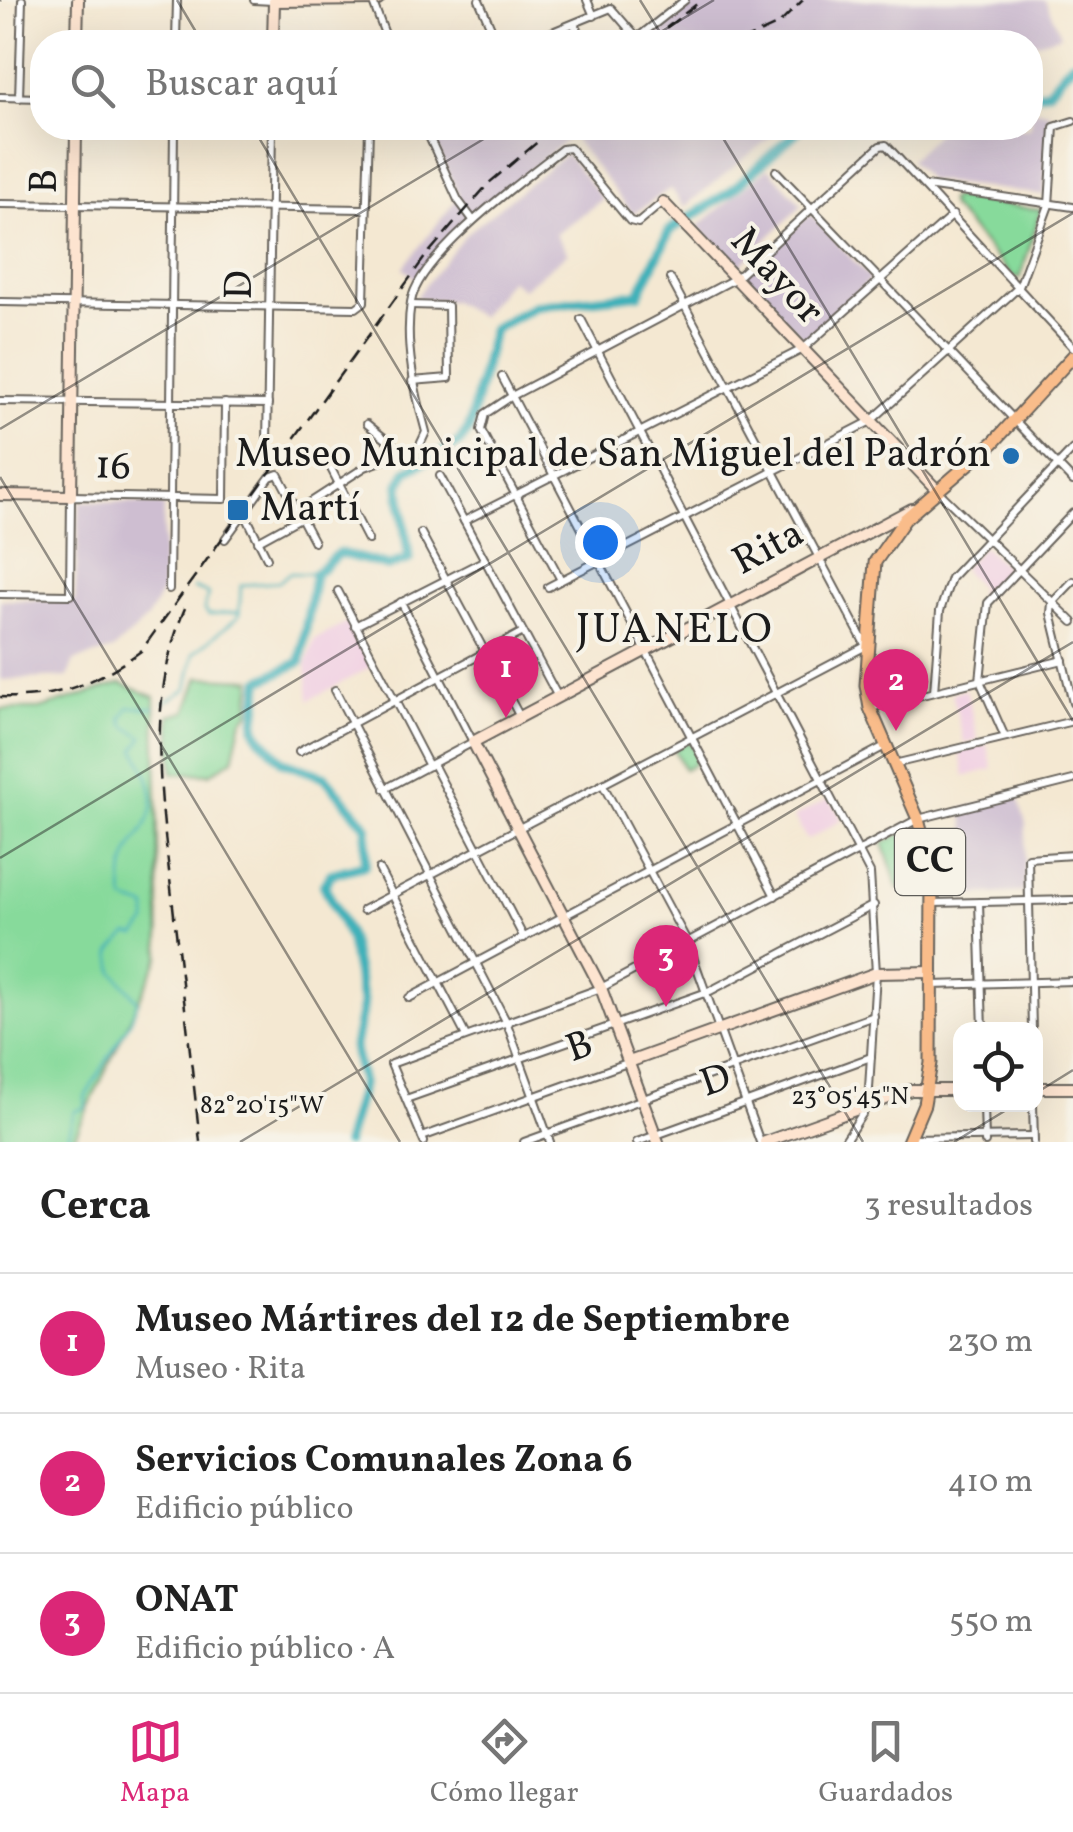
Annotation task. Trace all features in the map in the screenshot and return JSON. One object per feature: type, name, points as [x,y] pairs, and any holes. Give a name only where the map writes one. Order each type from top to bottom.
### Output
[{"type":"main road","name":"CC","points":[[909,1140],[927,1090],[933,903],[930,863],[918,819],[870,708],[866,646],[875,562],[890,536],[917,507],[1013,423],[1073,356]]},
{"type":"street","points":[[19,98],[22,0]]},
{"type":"street","points":[[78,0],[78,30]]},
{"type":"street","points":[[176,30],[177,0]]},
{"type":"street","points":[[254,0],[374,1],[384,30]]},
{"type":"street","points":[[273,30],[274,0]]},
{"type":"street","points":[[478,0],[492,30]]},
{"type":"street","points":[[587,0],[594,16]]},
{"type":"street","points":[[648,30],[685,0]]},
{"type":"street","points":[[558,30],[612,8],[628,30]]},
{"type":"street","points":[[573,24],[578,30]]},
{"type":"street","points":[[0,97],[30,98]]},
{"type":"street","points":[[548,586],[871,421],[1019,287],[1049,204],[1054,127],[1073,121]]},
{"type":"street","name":"B","points":[[0,594],[70,596],[76,140]]},
{"type":"street","points":[[169,590],[174,140]]},
{"type":"street","name":"D","points":[[268,444],[272,140]]},
{"type":"street","points":[[0,302],[356,308],[364,302],[368,140]]},
{"type":"street","points":[[258,541],[365,467],[419,447],[426,432],[412,381],[411,305],[438,258],[474,220],[458,200],[430,140]]},
{"type":"street","points":[[560,580],[480,430],[485,414],[736,278],[880,146],[886,145],[926,186],[1073,346]]},
{"type":"street","name":"Mayor","points":[[474,220],[562,149],[570,148],[630,221],[638,222],[667,206],[938,490]]},
{"type":"street","points":[[776,171],[1013,423],[1073,481]]},
{"type":"street","points":[[926,186],[1073,208]]},
{"type":"street","points":[[942,204],[947,192],[955,190]]},
{"type":"street","points":[[0,204],[365,209]]},
{"type":"street","points":[[464,521],[803,349],[953,216]]},
{"type":"street","points":[[363,910],[866,646],[670,278]]},
{"type":"street","points":[[411,305],[448,306],[449,378],[412,381]]},
{"type":"street","points":[[580,319],[860,850],[874,889],[876,973],[868,1106],[844,1142]]},
{"type":"street","points":[[502,377],[775,896]]},
{"type":"street","points":[[0,400],[268,404]]},
{"type":"street","name":"16","points":[[0,495],[224,499],[225,404]]},
{"type":"street","points":[[367,424],[403,453]]},
{"type":"street","points":[[934,692],[944,594],[964,562],[1073,450]]},
{"type":"street","points":[[325,458],[368,540]]},
{"type":"street","points":[[225,539],[270,477],[278,474],[314,542]]},
{"type":"street","points":[[440,476],[558,697]]},
{"type":"street","points":[[938,490],[1073,622]]},
{"type":"street","name":"Rita","points":[[386,789],[731,602],[917,507]]},
{"type":"street","points":[[244,512],[267,558]]},
{"type":"street","points":[[1005,738],[980,680],[988,603],[1073,514]]},
{"type":"street","points":[[421,533],[520,716]]},
{"type":"street","points":[[355,626],[485,560]]},
{"type":"street","points":[[1052,603],[1073,581]]},
{"type":"street","points":[[338,591],[393,700],[479,850],[524,938]]},
{"type":"street","points":[[401,602],[601,988],[657,1138]]},
{"type":"street","points":[[1052,603],[1073,703]]},
{"type":"street","points":[[299,752],[523,632]]},
{"type":"street","points":[[870,708],[1063,660]]},
{"type":"street","points":[[334,690],[506,1022],[548,1138]]},
{"type":"street","points":[[894,764],[1073,721]]},
{"type":"street","points":[[409,998],[886,746]]},
{"type":"street","points":[[423,1139],[391,1064],[601,988],[918,819],[1073,780]]},
{"type":"street","points":[[603,785],[688,944],[762,1142],[911,1090],[953,1090]]},
{"type":"street","points":[[1032,1022],[1029,856],[1073,855]]},
{"type":"street","points":[[379,869],[466,1036]]},
{"type":"street","points":[[933,903],[1073,900]]},
{"type":"street","points":[[980,902],[983,1022]]},
{"type":"street","points":[[406,1099],[705,992],[874,905]]},
{"type":"street","name":"B","points":[[423,1139],[876,973],[932,979]]},
{"type":"street","points":[[932,979],[982,984],[1073,982]]},
{"type":"street","points":[[524,1142],[548,1138],[642,1098],[874,1016]]},
{"type":"street","name":"D","points":[[637,1142],[657,1138],[871,1057]]},
{"type":"street","points":[[1043,1088],[1073,1088]]},
{"type":"street","points":[[984,1112],[985,1140]]},
{"type":"street","points":[[909,1140],[1033,1139],[1033,1112]]},
{"type":"shaded area","points":[[691,0],[1045,0],[1061,35],[1043,40],[1043,30],[652,30]]},
{"type":"shaded area","points":[[1043,111],[1049,111],[1044,195],[928,180],[910,160],[930,140],[1043,140]]},
{"type":"shaded area","points":[[434,140],[566,140],[474,216],[417,280],[403,268],[459,196]]},
{"type":"shaded area","points":[[574,140],[767,140],[684,207],[671,188],[633,214]]},
{"type":"shaded area","points":[[566,154],[603,199],[555,234],[568,253],[522,289],[510,279],[480,317],[452,301],[415,298],[466,234]]},
{"type":"shaded area","points":[[768,168],[802,205],[735,270],[698,226]]},
{"type":"shaded area","points":[[810,214],[871,279],[806,341],[743,276]]},
{"type":"shaded area","points":[[80,501],[164,505],[162,591],[147,619],[113,650],[74,661],[68,677],[0,680],[0,600],[75,601]]},
{"type":"shaded area","points":[[983,546],[1009,570],[983,597],[978,593],[981,588],[962,569]]},
{"type":"shaded area","points":[[349,622],[371,667],[309,700],[306,665],[314,640]]},
{"type":"shaded area","points":[[966,689],[978,740],[964,743],[952,693]]},
{"type":"shaded area","points":[[987,744],[993,769],[965,776],[959,750]]},
{"type":"shaded area","points":[[1018,795],[1026,824],[1024,892],[973,895],[974,836],[967,834],[961,809]]},
{"type":"shaded area","points":[[830,798],[842,820],[807,840],[794,817]]},
{"type":"green space","points":[[955,197],[1041,210],[1020,278],[1013,277],[950,206],[949,200]]},
{"type":"green space","points":[[199,677],[252,679],[249,713],[242,720],[233,759],[210,774],[173,773],[170,715],[186,712]]},
{"type":"green space","points":[[121,683],[155,697],[160,956],[72,1142],[0,1142],[0,709],[40,709]]},
{"type":"green space","points":[[689,741],[700,761],[684,769],[674,749]]},
{"type":"green space","points":[[913,828],[924,885],[898,888],[883,843]]},
{"type":"waterway","points":[[1043,92],[1073,62]]},
{"type":"waterway","points":[[346,1142],[362,1084],[354,1049],[363,1004],[350,939],[324,885],[331,874],[365,865],[367,827],[325,777],[283,762],[258,735],[255,726],[260,681],[300,662],[315,574],[339,553],[388,566],[409,559],[399,485],[407,471],[459,443],[469,429],[493,329],[535,306],[639,294],[670,230],[730,192],[788,140]]},
{"type":"waterway","points":[[164,703],[187,689],[194,653],[239,616],[241,585],[279,582],[289,573],[315,574]]},
{"type":"waterway","points":[[193,588],[209,594],[204,609],[209,615],[238,612]]},
{"type":"waterway","points":[[66,1142],[74,1112],[86,1107],[85,1097],[131,1020],[138,1001],[114,972],[111,952],[128,934],[136,936],[147,922],[147,908],[124,900],[123,874],[128,855],[151,815],[153,799],[135,749],[143,737],[125,726],[122,718],[129,707],[154,708]]},
{"type":"railway","points":[[663,30],[702,0]]},
{"type":"railway","points":[[766,30],[779,24],[803,0]]},
{"type":"railway","points":[[0,697],[39,696],[74,687],[141,651],[425,257],[489,183],[540,140]]},
{"type":"railway","points":[[185,608],[164,684],[160,760],[165,837],[200,1142]]},
{"type":"place","name":"Museo Municipal de San Miguel del Padrón","points":[[1011,456]]},
{"type":"place","name":"Martí","points":[[238,510]]},
{"type":"place","name":"Museo Mártires del 12 de Septiembre","points":[[506,718]]},
{"type":"place","name":"Servicios Comunales Zona 6","points":[[896,731]]},
{"type":"place","name":"ONAT","points":[[666,1007]]},
{"type":"district","name":"JUANELO","points":[[675,631]]}]
